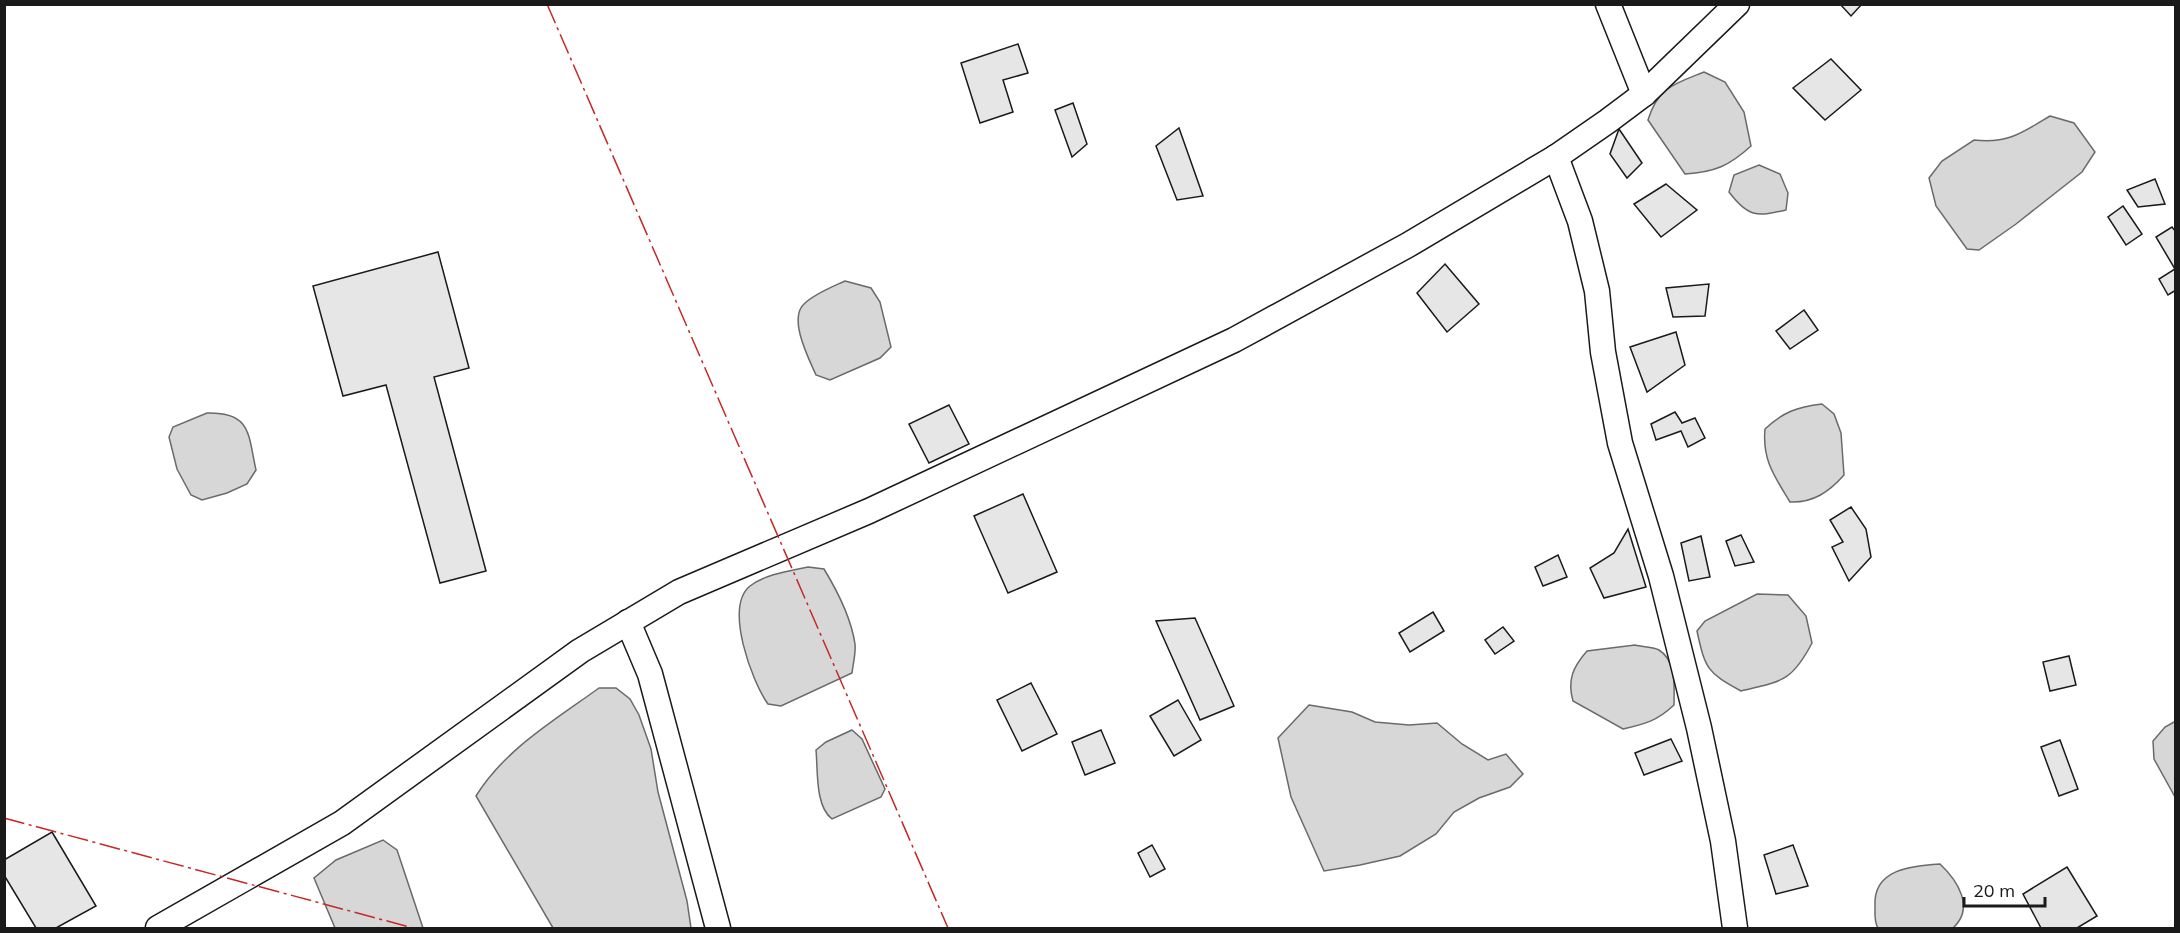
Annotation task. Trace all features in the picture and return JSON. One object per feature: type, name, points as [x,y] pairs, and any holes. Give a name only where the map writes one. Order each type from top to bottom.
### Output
[{"type":"street","points":[[1608,4],[1644,94]]},
{"type":"street","points":[[158,928],[342,824],[580,651],[679,592],[869,511],[1234,340],[1408,245],[1556,157],[1644,94],[1737,4]]},
{"type":"street","points":[[1556,157],[1580,221],[1597,291],[1603,352],[1620,443],[1661,576],[1699,728],[1724,841],[1735,928]]},
{"type":"street","points":[[628,622],[650,674],[718,928]]},
{"type":"shaded area","points":[[1704,72],[1725,82],[1744,112],[1751,146],[1736,159],[1721,167],[1705,172],[1685,174],[1648,120],[1662,93]]},
{"type":"shaded area","points":[[2050,116],[2074,123],[2095,152],[2082,172],[2016,224],[1979,250],[1967,249],[1936,206],[1929,178],[1942,161],[1974,140],[2005,139]]},
{"type":"shaded area","points":[[1759,165],[1780,174],[1788,193],[1786,210],[1767,214],[1753,213],[1747,211],[1729,192],[1734,175]]},
{"type":"shaded area","points":[[845,281],[871,288],[880,302],[891,347],[880,358],[830,380],[816,375],[801,339],[798,319],[800,311],[808,300]]},
{"type":"shaded area","points":[[1822,404],[1834,414],[1841,433],[1844,475],[1820,495],[1806,501],[1790,502],[1768,459],[1765,429],[1791,411]]},
{"type":"shaded area","points":[[207,413],[222,414],[240,421],[249,436],[256,470],[247,484],[202,500],[191,495],[177,469],[169,437],[173,427]]},
{"type":"shaded area","points":[[808,567],[824,569],[843,605],[855,644],[852,673],[781,706],[768,704],[748,663],[743,645],[740,610],[743,596],[750,586],[763,579]]},
{"type":"shaded area","points":[[1757,594],[1788,595],[1806,616],[1812,643],[1798,666],[1784,678],[1741,691],[1714,674],[1709,668],[1702,653],[1697,631],[1705,621]]},
{"type":"shaded area","points":[[1635,645],[1659,650],[1669,661],[1674,683],[1674,705],[1650,721],[1623,729],[1573,701],[1571,680],[1575,668],[1587,651]]},
{"type":"shaded area","points":[[599,688],[616,688],[630,699],[639,715],[651,749],[658,792],[687,901],[691,928],[553,928],[476,796],[501,764],[516,750]]},
{"type":"shaded area","points":[[1309,705],[1352,712],[1375,722],[1409,725],[1437,723],[1462,744],[1488,760],[1506,754],[1523,774],[1510,787],[1479,798],[1454,812],[1436,834],[1400,856],[1324,871],[1291,797],[1278,738]]},
{"type":"shaded area","points":[[2176,722],[2175,797],[2154,759],[2153,741],[2165,727]]},
{"type":"shaded area","points":[[852,730],[862,739],[885,789],[881,797],[832,819],[820,797],[816,750],[826,742]]},
{"type":"shaded area","points":[[383,840],[397,850],[423,928],[335,928],[314,878],[336,860]]},
{"type":"shaded area","points":[[1940,864],[1958,886],[1963,903],[1963,912],[1953,928],[1878,928],[1875,906],[1880,884],[1887,877],[1906,868]]},
{"type":"building","points":[[1840,4],[1862,4],[1851,16]]},
{"type":"building","points":[[1018,44],[1028,73],[1003,80],[1013,112],[980,123],[961,63]]},
{"type":"building","points":[[1831,59],[1861,90],[1825,120],[1793,88]]},
{"type":"building","points":[[1073,103],[1087,144],[1072,157],[1055,110]]},
{"type":"building","points":[[1179,128],[1203,196],[1177,200],[1156,146]]},
{"type":"building","points":[[1619,129],[1642,163],[1627,178],[1610,154]]},
{"type":"building","points":[[2155,179],[2165,204],[2138,207],[2127,190]]},
{"type":"building","points":[[1666,184],[1697,210],[1661,237],[1634,204]]},
{"type":"building","points":[[2123,206],[2142,234],[2126,245],[2108,217]]},
{"type":"building","points":[[2172,227],[2176,232],[2176,290],[2168,295],[2159,279],[2175,269],[2156,237]]},
{"type":"building","points":[[438,252],[469,368],[434,377],[486,571],[440,583],[386,385],[343,396],[313,286]]},
{"type":"building","points":[[1445,264],[1479,304],[1447,332],[1417,293]]},
{"type":"building","points":[[1709,284],[1705,316],[1673,317],[1666,288]]},
{"type":"building","points":[[1804,310],[1818,330],[1790,349],[1776,331]]},
{"type":"building","points":[[1676,332],[1685,365],[1647,392],[1630,347]]},
{"type":"building","points":[[949,405],[969,444],[929,463],[909,424]]},
{"type":"building","points":[[1675,412],[1682,423],[1695,418],[1705,438],[1688,447],[1681,431],[1656,440],[1651,424]]},
{"type":"building","points":[[1023,494],[1057,572],[1008,593],[974,516]]},
{"type":"building","points":[[1851,507],[1866,529],[1871,557],[1849,581],[1832,547],[1843,542],[1830,520]]},
{"type":"building","points":[[1628,529],[1646,587],[1604,598],[1590,568],[1614,553]]},
{"type":"building","points":[[1741,535],[1754,562],[1735,566],[1726,541]]},
{"type":"building","points":[[1701,536],[1710,577],[1689,581],[1681,543]]},
{"type":"building","points":[[1558,555],[1567,577],[1543,586],[1535,567]]},
{"type":"building","points":[[1433,612],[1444,631],[1410,652],[1399,633]]},
{"type":"building","points":[[1195,618],[1234,706],[1200,720],[1156,621]]},
{"type":"building","points":[[1503,627],[1514,641],[1495,654],[1485,640]]},
{"type":"building","points":[[2069,656],[2076,685],[2050,691],[2043,662]]},
{"type":"building","points":[[1031,683],[1057,734],[1022,751],[997,700]]},
{"type":"building","points":[[1178,700],[1201,740],[1174,756],[1150,716]]},
{"type":"building","points":[[1101,730],[1115,763],[1085,775],[1072,742]]},
{"type":"building","points":[[1671,739],[1682,761],[1644,775],[1635,753]]},
{"type":"building","points":[[2060,740],[2078,789],[2059,796],[2041,747]]},
{"type":"building","points":[[52,832],[96,906],[56,928],[36,928],[4,875],[4,860]]},
{"type":"building","points":[[1152,845],[1165,869],[1150,877],[1138,853]]},
{"type":"building","points":[[1793,845],[1808,886],[1776,894],[1764,855]]},
{"type":"building","points":[[2067,867],[2097,916],[2077,928],[2041,928],[2023,894]]},
{"type":"power","points":[[547,4],[948,928]]},
{"type":"power","points":[[4,818],[413,928]]}]
